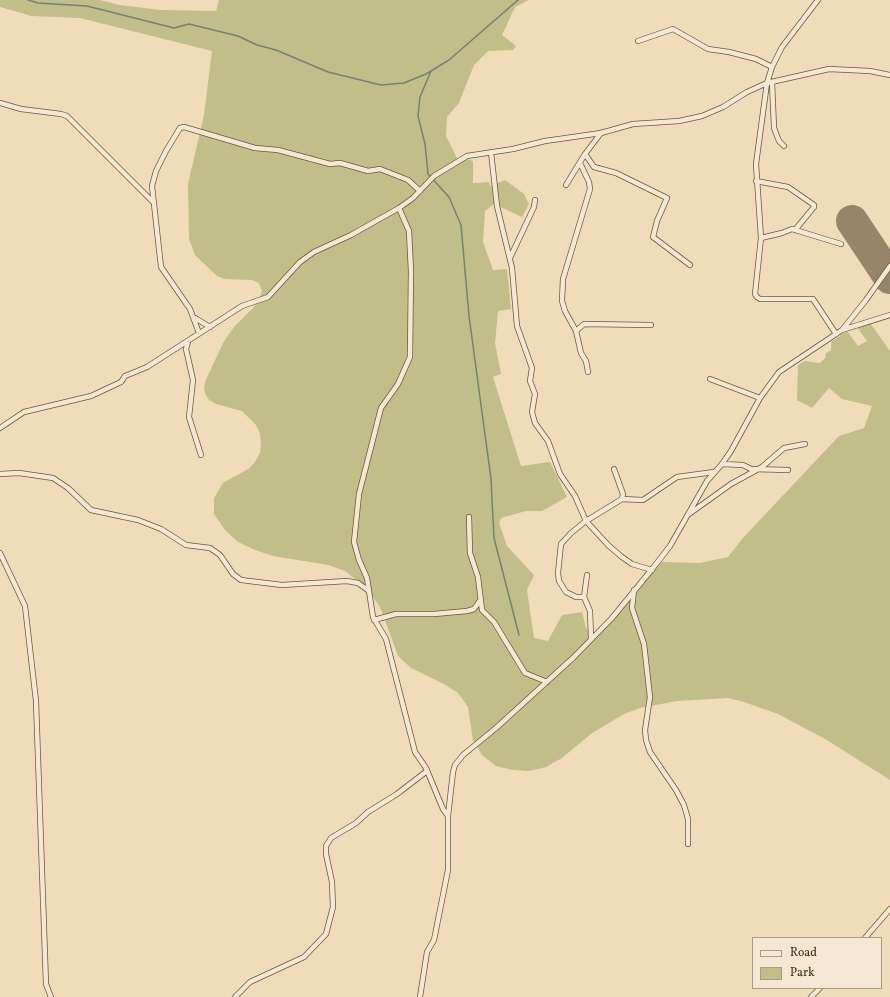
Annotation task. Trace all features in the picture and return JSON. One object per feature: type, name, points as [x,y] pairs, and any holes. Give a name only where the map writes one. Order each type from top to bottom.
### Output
[{"type":"street","points":[[818,0],[782,47],[772,67],[767,84],[764,112],[760,127],[756,181],[760,238],[755,294],[756,298],[760,299],[813,299],[836,334]]},
{"type":"street","points":[[638,41],[673,29],[708,49],[730,52],[756,59],[772,67]]},
{"type":"street","points":[[0,428],[24,412],[91,396],[121,382],[125,376],[147,367],[151,363],[188,342],[199,333],[242,306],[269,296],[295,267],[314,252],[351,235],[399,208],[420,191],[434,176],[467,156],[513,149],[545,141],[601,134],[633,124],[679,121],[705,115],[723,107],[747,92],[772,82],[832,68],[870,70],[890,75]]},
{"type":"street","points":[[772,82],[774,128],[779,141],[784,146]]},
{"type":"street","points":[[0,103],[21,109],[67,116],[154,203]]},
{"type":"street","points":[[199,333],[195,318],[161,267],[152,186],[156,171],[177,131],[184,128],[255,148],[278,150],[330,164],[342,164],[368,171],[380,169],[408,180],[420,191]]},
{"type":"street","points":[[566,185],[585,154],[601,134]]},
{"type":"street","points":[[490,152],[497,206],[510,258],[515,292],[517,326],[532,368],[530,381],[535,394],[533,418],[537,428],[548,441],[560,474],[575,496],[586,521],[609,546],[622,557],[632,564],[652,570]]},
{"type":"street","points":[[585,154],[594,167],[616,173],[667,198],[657,221],[653,237],[690,265]]},
{"type":"street","points":[[580,163],[590,189],[564,279],[562,301],[565,311],[576,331],[580,353],[586,361],[588,372]]},
{"type":"street","points":[[756,181],[788,186],[814,205],[795,230]]},
{"type":"street","points":[[510,258],[534,207],[534,200]]},
{"type":"street","points":[[399,208],[409,231],[410,357],[398,384],[382,405],[359,494],[354,542],[359,560],[367,578],[374,620],[386,639],[415,752],[426,768],[443,809],[448,816]]},
{"type":"street","points":[[760,238],[782,233],[791,228],[841,244]]},
{"type":"street","points":[[842,330],[890,266]]},
{"type":"street","points":[[420,997],[427,952],[434,940],[448,870],[448,816],[454,764],[574,657],[590,638],[612,618],[652,570],[670,546],[706,481],[722,464],[760,398],[779,372],[842,330],[890,315]]},
{"type":"street","points":[[195,318],[210,327]]},
{"type":"street","points":[[576,331],[584,324],[651,325]]},
{"type":"street","points":[[188,342],[186,348],[193,380],[189,417],[201,455]]},
{"type":"street","points":[[710,379],[760,398]]},
{"type":"street","points":[[687,515],[732,484],[759,469],[784,448],[805,444]]},
{"type":"street","points":[[722,464],[741,465],[749,469],[788,470]]},
{"type":"street","points":[[614,469],[623,494],[622,499]]},
{"type":"street","points":[[584,597],[576,597],[566,592],[559,581],[558,573],[562,544],[571,533],[586,521],[622,499],[643,500],[676,477],[714,472]]},
{"type":"street","points":[[0,474],[19,473],[53,478],[68,488],[91,510],[138,520],[161,530],[186,545],[210,548],[220,555],[233,574],[242,580],[282,585],[347,581],[358,583],[369,591]]},
{"type":"street","points":[[468,517],[470,552],[478,577],[482,610],[494,622],[525,674],[547,682]]},
{"type":"street","points":[[0,553],[25,606],[36,701],[45,976],[50,997]]},
{"type":"street","points":[[587,576],[584,597],[590,611],[590,638]]},
{"type":"street","points":[[634,590],[632,608],[644,644],[650,697],[645,730],[646,740],[650,752],[676,790],[684,805],[688,819],[688,844]]},
{"type":"street","points":[[374,620],[396,614],[434,614],[467,611],[475,608],[481,599]]},
{"type":"street","points":[[235,997],[250,982],[304,957],[326,934],[333,907],[332,882],[326,854],[326,846],[331,838],[356,823],[368,812],[397,794],[427,771]]},
{"type":"street","points":[[865,937],[890,909]]},
{"type":"street","points":[[811,997],[819,989]]},
{"type":"green space","points":[[0,0],[100,0],[119,5],[161,10],[216,11],[219,0],[529,0],[515,7],[502,35],[516,46],[513,50],[488,51],[474,65],[459,103],[447,117],[446,136],[459,162],[467,159],[473,161],[473,183],[489,182],[490,186],[505,180],[524,194],[529,204],[522,217],[494,204],[485,211],[483,242],[493,270],[507,269],[511,309],[498,311],[495,343],[501,374],[493,377],[521,466],[550,462],[567,497],[542,511],[526,511],[501,518],[499,523],[507,546],[534,575],[527,590],[534,638],[548,641],[562,615],[582,612],[586,628],[593,636],[662,562],[700,563],[728,557],[742,539],[839,436],[864,428],[872,406],[842,399],[829,388],[812,408],[797,400],[798,365],[805,361],[820,363],[826,357],[825,354],[831,350],[831,342],[847,331],[858,346],[867,341],[856,326],[868,320],[890,351],[890,780],[827,740],[778,714],[728,698],[677,701],[640,708],[624,714],[592,733],[562,758],[546,767],[529,771],[513,770],[496,766],[482,755],[473,740],[468,707],[458,693],[444,684],[411,668],[398,656],[380,607],[370,593],[358,581],[345,571],[328,565],[273,556],[238,542],[225,530],[214,514],[214,498],[223,483],[248,469],[255,462],[260,453],[260,434],[256,425],[242,411],[216,404],[208,399],[204,390],[205,382],[223,343],[234,327],[259,300],[262,291],[259,283],[252,280],[225,279],[217,276],[195,255],[189,239],[188,184],[204,115],[212,51],[80,18],[32,16],[0,7]]},
{"type":"waterway","points":[[28,0],[38,3],[87,6],[174,28],[189,24],[238,36],[257,45],[276,50],[328,72],[381,85],[404,83],[426,74],[449,60],[518,0]]},
{"type":"waterway","points":[[431,71],[420,97],[418,116],[425,144],[428,174],[449,197],[461,225],[469,316],[491,479],[494,538],[519,635]]},
{"type":"runway","points":[[852,221],[890,278]]}]
